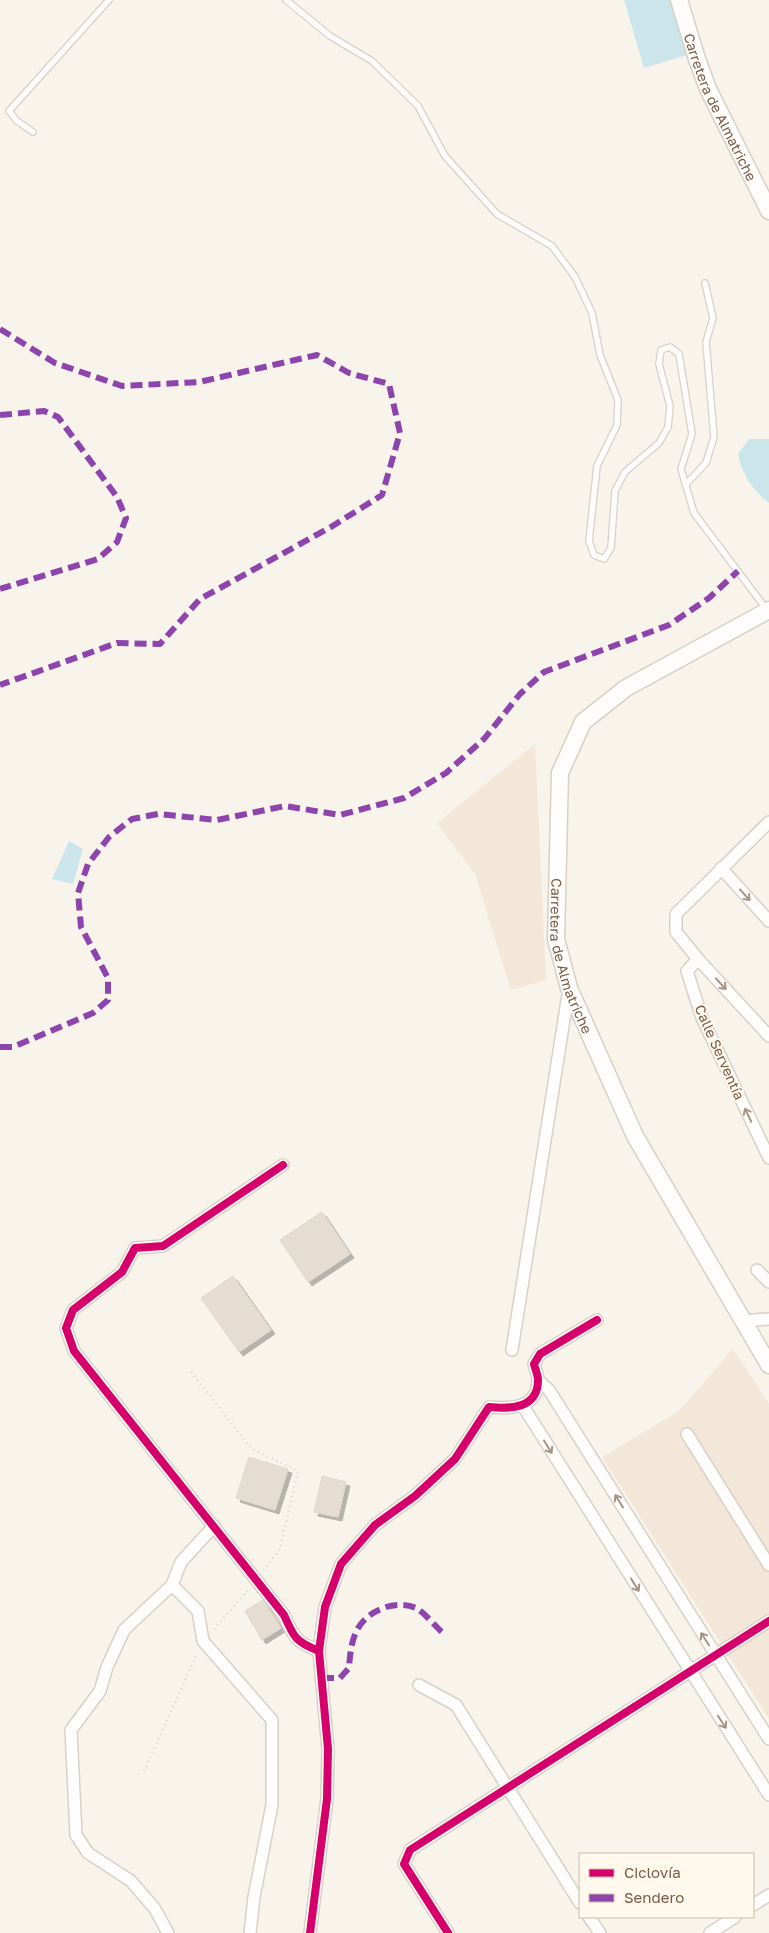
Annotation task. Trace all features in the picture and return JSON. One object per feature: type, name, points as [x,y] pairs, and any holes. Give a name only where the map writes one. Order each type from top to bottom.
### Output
[{"type":"main road","name":"Carretera de Almatriche","points":[[679,0],[696,59],[708,89],[769,211]]},
{"type":"main road","name":"Carretera de Almatriche","points":[[768,611],[626,688],[582,722],[560,773],[556,939],[569,988],[635,1136],[742,1321],[768,1360]]},
{"type":"street","points":[[769,822],[676,914],[676,932],[698,960],[769,1036]]},
{"type":"street","points":[[721,868],[769,922]]},
{"type":"street","name":"Calle Serventía","points":[[698,960],[688,971],[702,1018],[769,1158]]},
{"type":"street","points":[[512,1350],[569,988]]},
{"type":"street","points":[[283,1165],[163,1246],[135,1248],[122,1272],[73,1310],[66,1328],[74,1351],[284,1615],[291,1632],[301,1644],[320,1651]]},
{"type":"street","points":[[757,1270],[769,1282]]},
{"type":"street","points":[[742,1321],[769,1319]]},
{"type":"street","points":[[310,1933],[327,1800],[328,1750],[320,1651],[325,1607],[341,1564],[375,1525],[414,1496],[455,1459],[489,1407],[506,1409],[523,1406],[534,1395],[538,1380],[534,1364],[540,1354],[597,1320]]},
{"type":"street","points":[[538,1380],[549,1390],[769,1739]]},
{"type":"street","points":[[523,1406],[769,1795]]},
{"type":"street","points":[[687,1434],[769,1565]]},
{"type":"street","points":[[168,1933],[154,1909],[131,1881],[88,1853],[76,1835],[71,1730],[100,1691],[107,1667],[124,1630],[172,1585],[181,1562],[214,1526]]},
{"type":"street","points":[[172,1585],[198,1611],[203,1641],[272,1720],[272,1805],[254,1897],[250,1933]]},
{"type":"street","points":[[448,1933],[404,1864],[410,1850],[689,1670],[769,1622]]},
{"type":"street","points":[[419,1685],[456,1706],[579,1901]]},
{"type":"street","points":[[754,1904],[769,1895]]},
{"type":"street","points":[[590,1918],[600,1933]]},
{"type":"street","points":[[710,1933],[733,1918]]},
{"type":"lane","points":[[33,132],[17,121],[10,111],[110,0]]},
{"type":"lane","points":[[286,0],[330,36],[372,61],[418,106],[445,156],[498,214],[552,246],[575,278],[592,313],[600,355],[618,400],[617,425],[597,466],[589,541],[594,555],[604,559],[611,548],[615,491],[625,472],[659,443],[668,427],[670,406],[659,364],[661,350],[670,347],[679,354],[692,434],[681,469],[694,512],[768,611]]},
{"type":"lane","points":[[686,484],[706,463],[714,437],[706,342],[713,318],[705,284]]},
{"type":"shaded area","points":[[535,744],[546,980],[511,990],[475,874],[437,823]]},
{"type":"shaded area","points":[[733,1349],[769,1404],[769,1719],[602,1457],[679,1411]]},
{"type":"water","points":[[624,0],[670,0],[687,55],[644,68]]},
{"type":"water","points":[[749,439],[769,439],[769,503],[749,481],[742,469],[738,454]]},
{"type":"water","points":[[69,841],[83,849],[73,884],[52,879]]},
{"type":"building","points":[[322,1212],[350,1254],[308,1282],[280,1240]]},
{"type":"building","points":[[233,1276],[271,1330],[239,1352],[201,1298]]},
{"type":"building","points":[[249,1457],[288,1469],[275,1510],[236,1498]]},
{"type":"building","points":[[322,1476],[346,1482],[338,1517],[314,1512]]},
{"type":"building","points":[[263,1600],[281,1628],[262,1640],[245,1611]]},
{"type":"marked path","points":[[0,329],[55,363],[122,386],[199,382],[317,355],[349,373],[389,384],[400,433],[382,495],[331,527],[200,599],[160,644],[117,643],[0,685]]},
{"type":"marked path","points":[[0,415],[44,411],[58,417],[117,497],[126,518],[117,542],[98,559],[0,589]]},
{"type":"marked path","points":[[0,1047],[13,1047],[93,1013],[108,1000],[108,978],[81,927],[78,893],[88,864],[109,837],[132,819],[158,814],[217,820],[285,806],[340,815],[404,798],[446,773],[484,739],[520,694],[544,672],[669,625],[709,598],[738,571]]},
{"type":"marked path","points":[[322,1678],[340,1678],[349,1668],[353,1639],[361,1623],[367,1617],[386,1607],[401,1605],[416,1608],[442,1632]]},
{"type":"cycle path","points":[[283,1165],[163,1246],[135,1248],[122,1272],[73,1310],[66,1328],[74,1351],[284,1615],[290,1629],[300,1642],[319,1651]]},
{"type":"cycle path","points":[[310,1933],[327,1799],[328,1749],[319,1651],[325,1607],[341,1564],[375,1525],[415,1496],[455,1459],[489,1407],[514,1407],[528,1402],[533,1397],[537,1390],[538,1380],[534,1364],[540,1354],[597,1320]]},
{"type":"cycle path","points":[[448,1933],[404,1864],[410,1850],[769,1621]]}]
